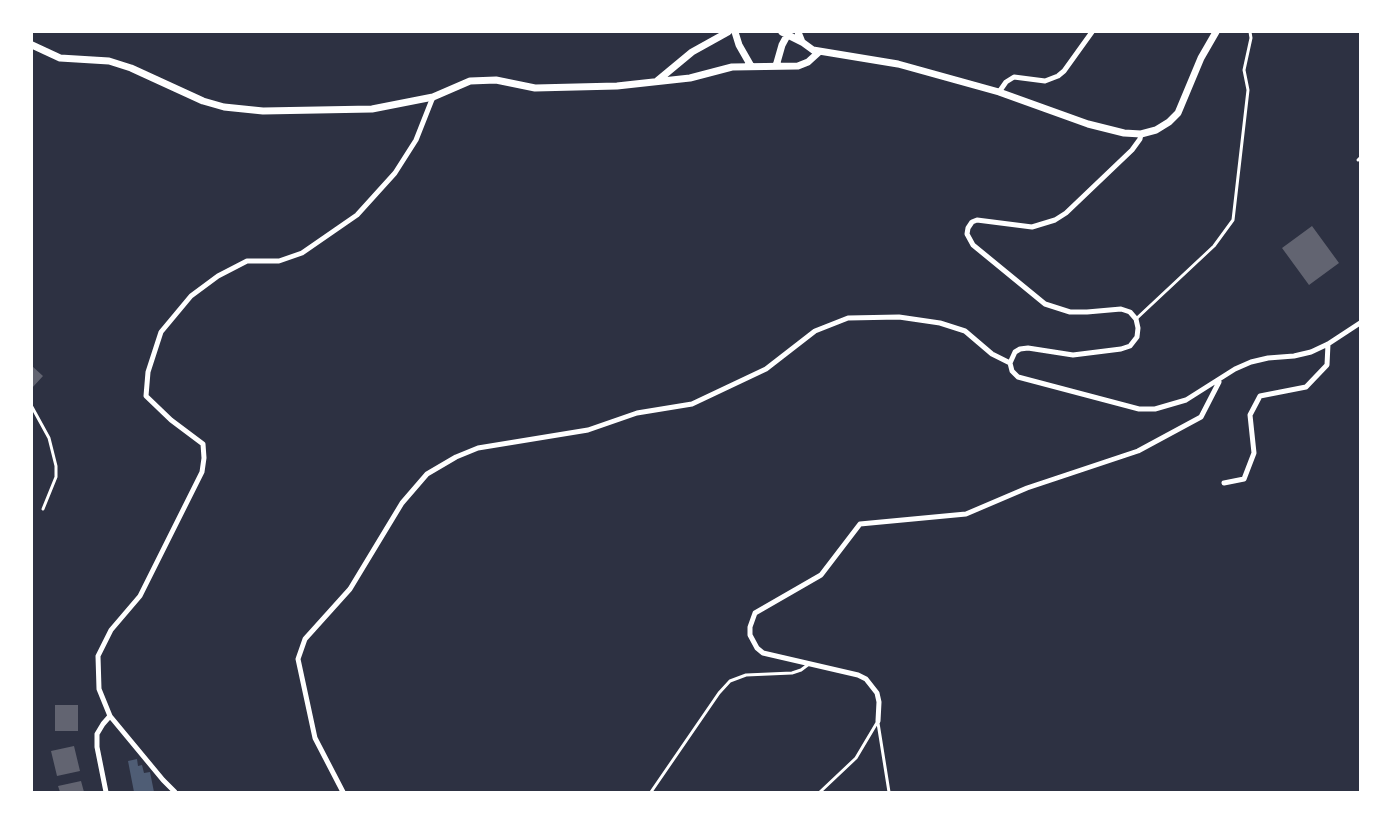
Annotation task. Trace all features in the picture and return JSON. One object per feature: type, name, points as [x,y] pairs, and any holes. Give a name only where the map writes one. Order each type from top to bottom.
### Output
[{"type":"street","points":[[657,81],[692,52],[728,32]]},
{"type":"street","points":[[735,32],[739,45],[751,66]]},
{"type":"street","points":[[776,66],[786,32],[807,47],[819,52],[898,64],[999,92],[1088,124],[1124,133],[1141,134],[1156,130],[1178,113],[1201,58],[1216,32]]},
{"type":"street","points":[[798,32],[802,42]]},
{"type":"street","points":[[999,92],[1006,82],[1014,77],[1045,81],[1058,76],[1092,32]]},
{"type":"street","points":[[32,45],[60,58],[109,61],[131,68],[203,101],[244,110],[372,109],[434,97],[470,81],[496,80],[535,88],[617,86],[690,78],[732,67],[803,64],[819,52]]},
{"type":"street","points":[[175,792],[110,716],[99,689],[98,657],[111,630],[140,596],[202,472],[203,444],[171,420],[146,396],[148,372],[161,332],[191,296],[218,276],[247,261],[279,261],[302,253],[357,215],[395,173],[416,140],[434,97]]},
{"type":"street","points":[[1141,134],[1132,150],[1066,213],[1055,220],[1032,227],[977,220],[969,225],[967,234],[973,245],[1045,304],[1070,312],[1121,309],[1130,312],[1136,319],[1137,337],[1130,346],[1121,349],[1073,355],[1028,348],[1020,349],[1015,352],[1010,363],[1012,371],[1018,377],[1139,409],[1170,406],[1186,400],[1235,369],[1251,362],[1294,356],[1328,344],[1360,323]]},
{"type":"street","points":[[343,792],[315,738],[298,660],[304,639],[350,589],[402,503],[427,474],[456,457],[478,448],[588,430],[637,413],[692,404],[766,369],[815,331],[848,318],[899,316],[940,323],[965,331],[992,354],[1010,363]]},
{"type":"street","points":[[1224,483],[1244,479],[1254,453],[1250,415],[1260,396],[1306,387],[1327,365],[1328,344]]},
{"type":"street","points":[[878,722],[877,693],[866,679],[858,675],[763,652],[757,648],[750,635],[755,613],[821,575],[860,524],[966,514],[1027,488],[1138,451],[1201,417],[1220,380]]},
{"type":"street","points":[[106,792],[97,747],[97,734],[110,716]]},
{"type":"lane","points":[[1136,319],[1214,246],[1233,220],[1248,90],[1244,70],[1251,38],[1250,32]]},
{"type":"lane","points":[[32,407],[49,438],[56,466],[56,477],[43,509]]},
{"type":"lane","points":[[651,792],[719,693],[730,681],[746,675],[792,673],[809,664]]},
{"type":"lane","points":[[820,792],[856,758],[878,722]]},
{"type":"lane","points":[[878,722],[889,792]]},
{"type":"water","points":[[137,759],[138,766],[142,765],[144,773],[150,772],[154,792],[134,792],[128,761]]},
{"type":"building","points":[[1312,226],[1339,263],[1309,285],[1282,248]]},
{"type":"building","points":[[32,366],[43,376],[32,388]]},
{"type":"building","points":[[55,705],[78,705],[78,731],[55,731]]},
{"type":"building","points":[[74,746],[80,771],[57,776],[51,751]]},
{"type":"building","points":[[81,781],[84,792],[60,792],[58,786]]}]
